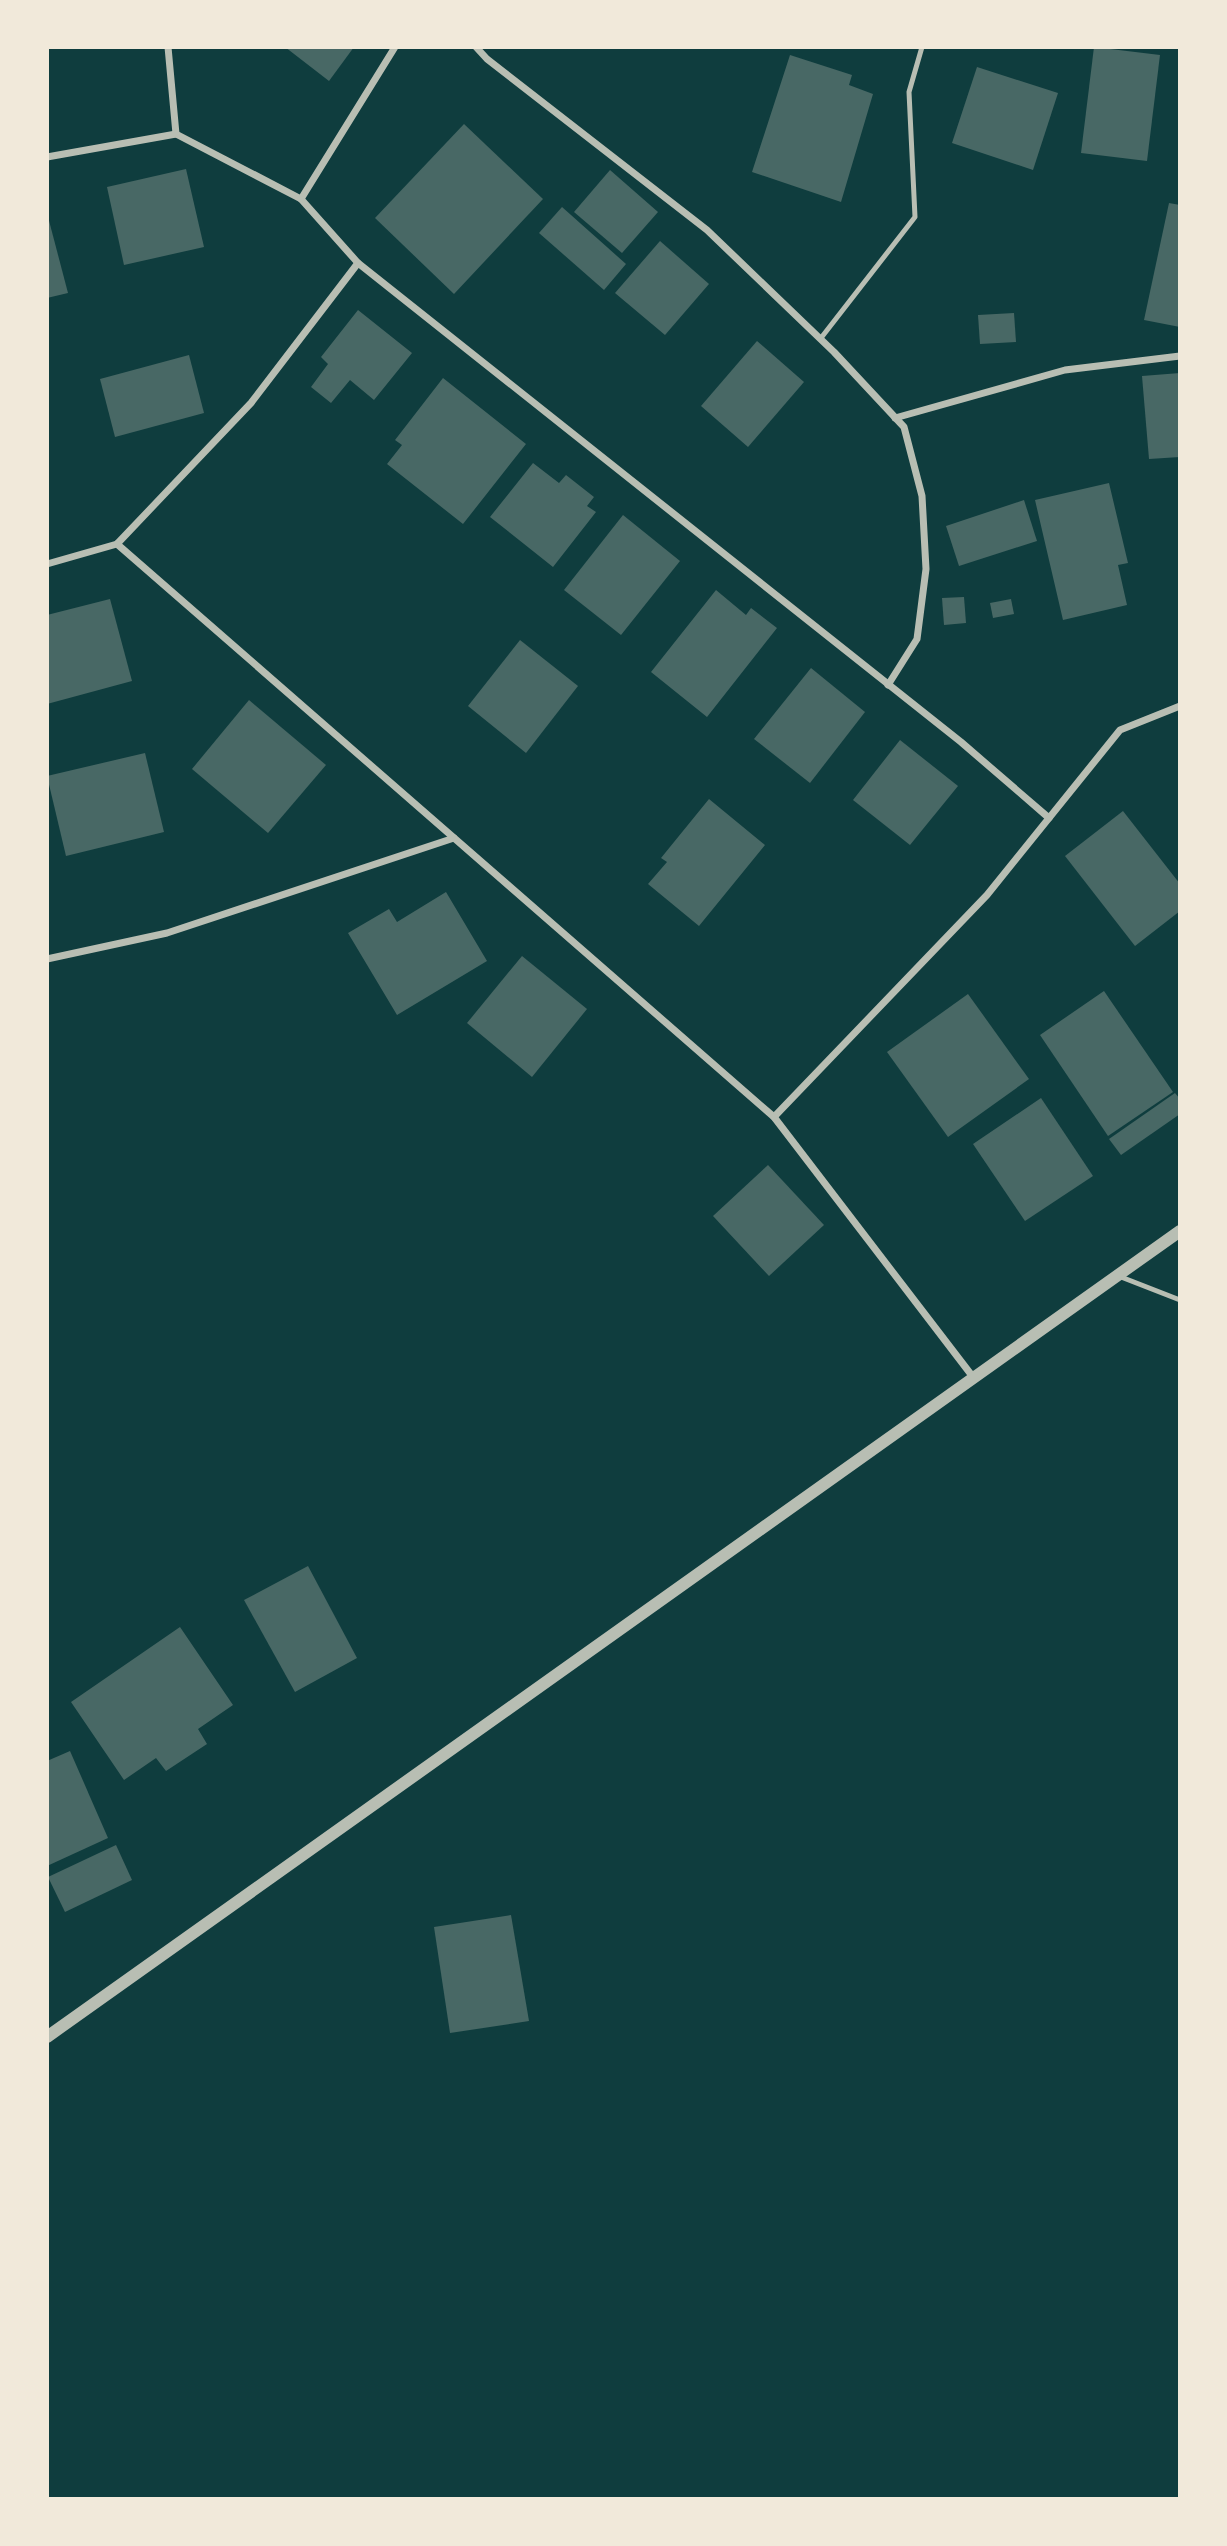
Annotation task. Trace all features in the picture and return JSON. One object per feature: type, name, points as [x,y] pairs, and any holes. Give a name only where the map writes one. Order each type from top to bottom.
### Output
[{"type":"street","points":[[168,47],[176,134]]},
{"type":"street","points":[[301,200],[395,47]]},
{"type":"street","points":[[477,47],[487,59],[707,230],[821,338],[904,427],[922,496],[926,569],[917,639],[888,685]]},
{"type":"street","points":[[47,157],[176,134],[301,200],[358,263],[888,685],[1049,818]]},
{"type":"street","points":[[47,564],[117,544],[251,403],[358,263]]},
{"type":"street","points":[[895,418],[1065,370],[1180,356]]},
{"type":"street","points":[[117,544],[774,1117],[972,1377]]},
{"type":"street","points":[[774,1117],[987,895],[1120,730],[1180,706]]},
{"type":"street","points":[[47,959],[167,933],[454,838]]},
{"type":"street","points":[[47,2037],[1115,1274],[1180,1231]]},
{"type":"lane","points":[[821,338],[915,217],[909,92],[922,47]]},
{"type":"lane","points":[[1115,1274],[1180,1300]]},
{"type":"building","points":[[285,47],[354,47],[329,81]]},
{"type":"building","points":[[1094,47],[1160,55],[1147,161],[1081,153]]},
{"type":"building","points":[[790,55],[852,75],[849,85],[873,94],[841,202],[752,172]]},
{"type":"building","points":[[977,67],[1058,93],[1033,170],[952,143]]},
{"type":"building","points":[[464,124],[543,199],[454,294],[375,218]]},
{"type":"building","points":[[186,169],[204,247],[124,265],[107,187]]},
{"type":"building","points":[[610,170],[658,212],[622,253],[574,212]]},
{"type":"building","points":[[1169,203],[1180,205],[1180,327],[1144,320]]},
{"type":"building","points":[[562,207],[626,264],[604,290],[539,233]]},
{"type":"building","points":[[47,213],[68,293],[47,298]]},
{"type":"building","points":[[660,241],[709,284],[665,335],[615,293]]},
{"type":"building","points":[[358,310],[412,353],[374,400],[350,380],[331,403],[311,387],[328,364],[321,357]]},
{"type":"building","points":[[1014,313],[1016,342],[980,344],[978,315]]},
{"type":"building","points":[[757,341],[804,382],[748,447],[701,406]]},
{"type":"building","points":[[189,355],[204,413],[115,437],[100,379]]},
{"type":"building","points":[[1180,373],[1180,457],[1149,459],[1142,376]]},
{"type":"building","points":[[443,378],[526,444],[463,524],[387,464],[402,445],[395,440]]},
{"type":"building","points":[[533,463],[559,483],[566,475],[594,497],[587,506],[596,512],[553,567],[490,517]]},
{"type":"building","points":[[1109,483],[1128,563],[1118,565],[1127,605],[1063,620],[1035,500]]},
{"type":"building","points":[[1024,500],[1037,541],[959,566],[946,526]]},
{"type":"building","points":[[623,515],[680,561],[621,635],[564,590]]},
{"type":"building","points":[[716,590],[746,615],[751,608],[777,628],[707,717],[651,672]]},
{"type":"building","points":[[964,597],[966,623],[944,625],[942,598]]},
{"type":"building","points":[[110,599],[132,681],[47,704],[47,615]]},
{"type":"building","points":[[1011,599],[1014,614],[993,618],[990,603]]},
{"type":"building","points":[[520,640],[578,686],[526,753],[468,706]]},
{"type":"building","points":[[811,668],[865,712],[810,783],[754,739]]},
{"type":"building","points":[[249,700],[326,765],[268,833],[192,769]]},
{"type":"building","points":[[900,740],[958,786],[910,845],[853,800]]},
{"type":"building","points":[[145,753],[164,832],[66,856],[47,776]]},
{"type":"building","points":[[709,799],[765,845],[699,926],[648,884],[667,862],[661,858]]},
{"type":"building","points":[[1123,811],[1180,884],[1180,911],[1135,946],[1065,856]]},
{"type":"building","points":[[446,892],[487,961],[397,1015],[348,933],[389,909],[397,922]]},
{"type":"building","points":[[522,956],[587,1009],[532,1077],[467,1023]]},
{"type":"building","points":[[1104,991],[1173,1092],[1108,1136],[1040,1035]]},
{"type":"building","points":[[968,994],[1029,1079],[948,1137],[887,1052]]},
{"type":"building","points":[[1175,1093],[1180,1099],[1180,1114],[1121,1155],[1109,1139]]},
{"type":"building","points":[[1041,1098],[1093,1176],[1025,1221],[973,1144]]},
{"type":"building","points":[[768,1165],[824,1225],[769,1276],[713,1216]]},
{"type":"building","points":[[308,1566],[357,1658],[295,1692],[244,1600]]},
{"type":"building","points":[[180,1627],[233,1705],[198,1729],[207,1744],[166,1771],[156,1758],[124,1780],[71,1702]]},
{"type":"building","points":[[70,1751],[108,1838],[47,1866],[47,1761]]},
{"type":"building","points":[[116,1845],[132,1880],[65,1912],[48,1877]]},
{"type":"building","points":[[511,1915],[529,2021],[450,2033],[434,1927]]}]
